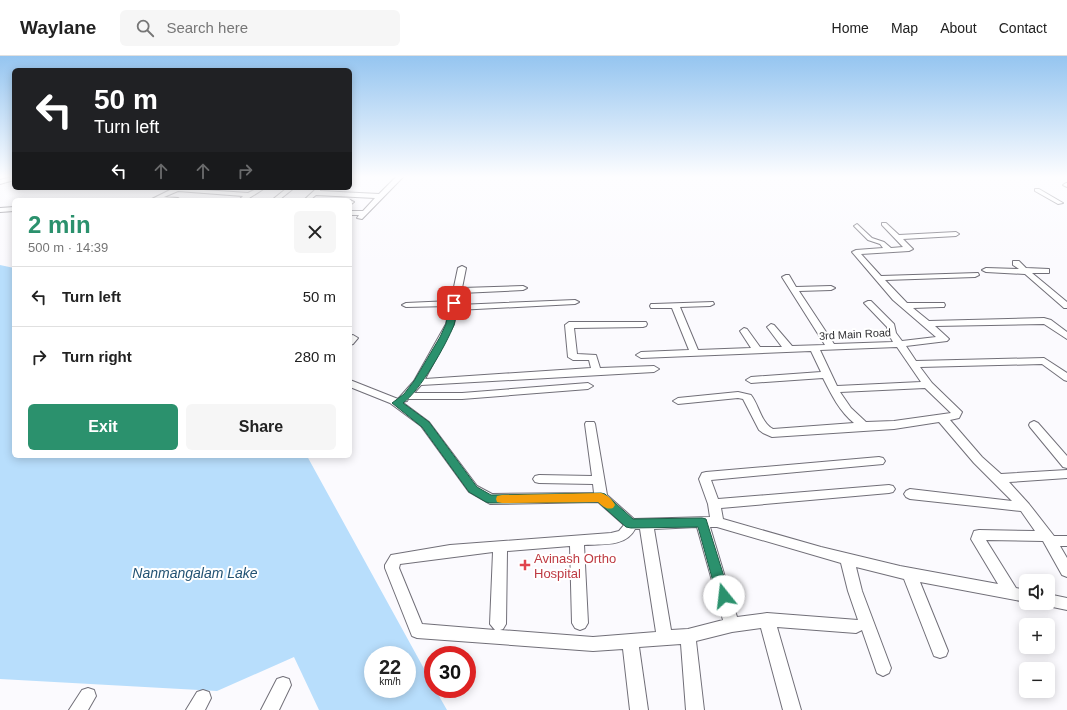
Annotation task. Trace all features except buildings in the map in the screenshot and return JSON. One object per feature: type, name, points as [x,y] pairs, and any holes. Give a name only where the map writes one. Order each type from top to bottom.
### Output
[{"type":"street","points":[[352,213],[362,215],[370,207]]},
{"type":"street","points":[[0,210],[12,209]]},
{"type":"street","points":[[857,226],[870,239],[882,244],[889,250],[909,249],[884,224]]},
{"type":"street","points":[[898,237],[956,234]]},
{"type":"street","name":"3rd Main Road","points":[[641,355],[790,350],[900,344],[944,339],[905,306],[856,252],[889,250]]},
{"type":"street","points":[[1016,263],[1067,306]]},
{"type":"street","points":[[402,400],[418,382],[450,324],[462,268]]},
{"type":"street","points":[[986,270],[1046,271]]},
{"type":"street","points":[[880,278],[975,275]]},
{"type":"street","points":[[786,277],[831,347]]},
{"type":"street","points":[[456,291],[523,288]]},
{"type":"street","points":[[793,289],[831,288]]},
{"type":"street","points":[[1054,295],[1067,295]]},
{"type":"street","points":[[406,305],[453,306],[575,302]]},
{"type":"street","points":[[678,401],[738,395],[747,397],[763,427],[768,432],[772,433],[894,425],[955,416],[957,412],[928,385],[892,333],[891,326],[868,303]]},
{"type":"street","points":[[654,306],[710,304]]},
{"type":"street","points":[[905,306],[941,305]]},
{"type":"street","points":[[675,306],[695,354]]},
{"type":"street","points":[[927,324],[1030,320],[1044,321],[1048,322],[1067,336]]},
{"type":"street","points":[[596,371],[593,357],[573,357],[569,325],[643,324]]},
{"type":"street","points":[[771,327],[790,350]]},
{"type":"street","points":[[744,331],[758,351]]},
{"type":"street","points":[[814,348],[838,399],[847,412],[864,426]]},
{"type":"street","points":[[914,364],[1044,361],[1067,378]]},
{"type":"street","points":[[418,382],[492,379],[596,371],[654,370]]},
{"type":"street","points":[[751,380],[827,375]]},
{"type":"street","points":[[352,384],[402,400],[588,386]]},
{"type":"street","points":[[834,389],[928,385]]},
{"type":"street","points":[[402,400],[425,424],[473,490],[490,499],[601,497]]},
{"type":"street","points":[[943,418],[978,460],[998,478],[1025,507],[1048,538],[1067,571]]},
{"type":"street","points":[[590,424],[597,480],[601,497],[631,524],[717,522],[847,559],[909,574],[1019,595]]},
{"type":"street","points":[[1034,425],[1067,464]]},
{"type":"street","points":[[717,522],[714,504],[705,479],[706,476],[879,461]]},
{"type":"street","points":[[998,478],[1067,474]]},
{"type":"street","points":[[539,478],[597,480]]},
{"type":"street","points":[[714,504],[890,489]]},
{"type":"street","points":[[910,494],[1025,507]]},
{"type":"street","points":[[702,523],[732,625]]},
{"type":"street","points":[[631,524],[627,532],[622,536],[450,551],[396,559],[392,568],[417,631],[593,644],[688,636],[732,625],[767,620],[856,626]]},
{"type":"street","points":[[646,524],[666,638]]},
{"type":"street","points":[[1011,593],[978,539],[979,535],[1048,538],[1067,541]]},
{"type":"street","points":[[577,541],[580,622]]},
{"type":"street","points":[[498,624],[500,546]]},
{"type":"street","points":[[847,559],[855,591],[883,668]]},
{"type":"street","points":[[909,574],[940,651]]},
{"type":"street","points":[[1055,601],[1067,604]]},
{"type":"street","points":[[767,620],[792,710]]},
{"type":"street","points":[[688,636],[695,710]]},
{"type":"street","points":[[630,641],[639,710]]},
{"type":"street","points":[[270,710],[283,685]]},
{"type":"street","points":[[78,710],[88,696]]},
{"type":"water","name":"Nanmangalam Lake","points":[[0,265],[12,268],[12,458],[308,458],[412,646],[364,646],[364,698],[416,698],[416,654],[424,669],[424,698],[440,698],[447,710],[319,710],[294,657],[217,691],[0,679]]},
{"type":"slow traffic","points":[[502,499],[601,497],[609,505]]},
{"type":"place","name":"Avinash Ortho Hospital","points":[[525,565]]},
{"type":"route","points":[[454,303],[450,324],[444,337],[418,382],[407,396],[397,403],[425,424],[473,490],[490,499],[601,497],[631,524],[702,523],[724,596]]}]
